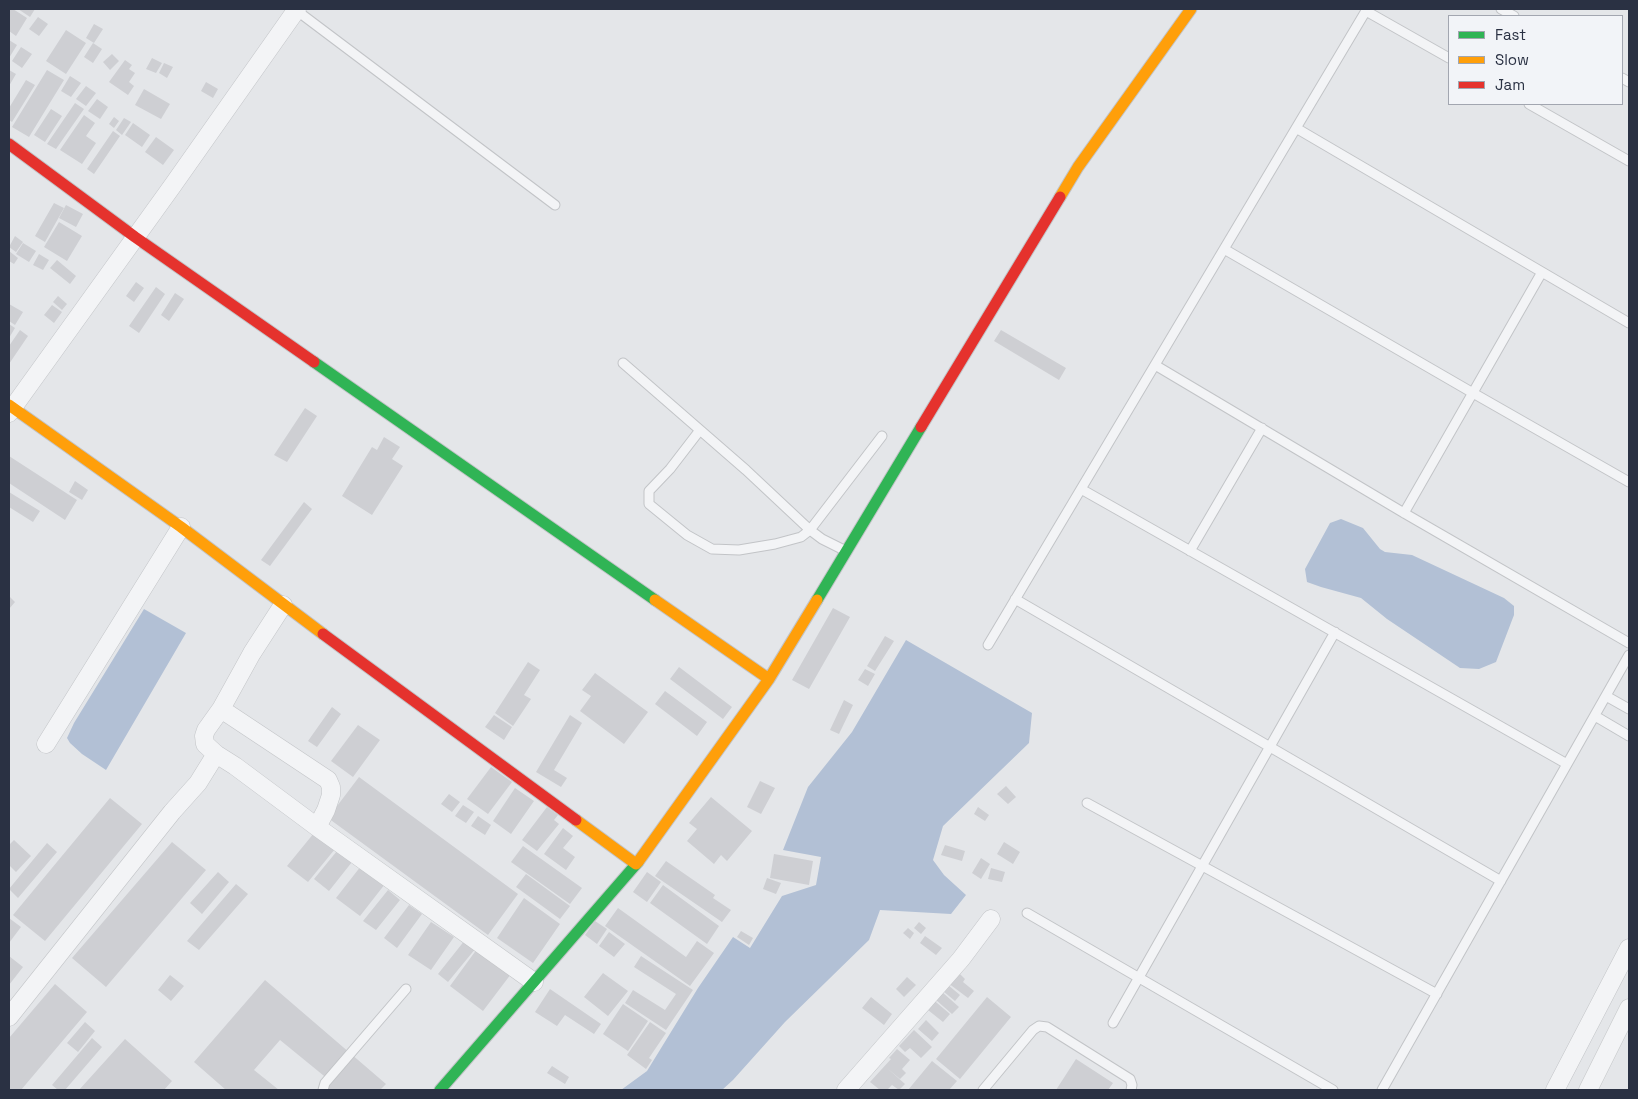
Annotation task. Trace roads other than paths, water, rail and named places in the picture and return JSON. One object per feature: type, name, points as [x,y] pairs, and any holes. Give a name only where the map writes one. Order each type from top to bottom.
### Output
[{"type":"street","points":[[296,9],[135,237],[10,409],[181,527],[283,606],[636,864]]},
{"type":"street","points":[[440,1090],[636,864],[769,679],[1078,167],[1191,9]]},
{"type":"street","points":[[9,144],[135,237],[769,679]]},
{"type":"street","points":[[46,744],[181,527]]},
{"type":"street","points":[[283,606],[252,653],[221,709],[206,730],[204,736],[205,744],[216,754],[534,982]]},
{"type":"street","points":[[221,709],[328,780],[331,795],[317,827]]},
{"type":"street","points":[[9,1017],[198,782],[216,754]]},
{"type":"street","points":[[846,1090],[961,959],[991,919]]},
{"type":"street","points":[[1555,1090],[1629,948]]},
{"type":"street","points":[[1588,1090],[1629,1008]]},
{"type":"lane","points":[[296,9],[555,205]]},
{"type":"lane","points":[[1501,9],[1512,15]]},
{"type":"lane","points":[[988,645],[1366,10],[1448,57]]},
{"type":"lane","points":[[1531,105],[1629,161]]},
{"type":"lane","points":[[1296,128],[1629,323]]},
{"type":"lane","points":[[1224,249],[1629,482]]},
{"type":"lane","points":[[1404,513],[1542,272]]},
{"type":"lane","points":[[623,363],[746,470],[810,530],[822,539],[846,551]]},
{"type":"lane","points":[[1155,365],[1404,513],[1629,643]]},
{"type":"lane","points":[[1190,551],[1262,428]]},
{"type":"lane","points":[[700,430],[670,469],[649,491],[649,504],[687,535],[712,549],[739,550],[775,544],[801,537],[810,530],[882,436]]},
{"type":"lane","points":[[1081,489],[1567,764]]},
{"type":"lane","points":[[1015,599],[1500,881]]},
{"type":"lane","points":[[1113,1023],[1334,632]]},
{"type":"lane","points":[[1382,1090],[1629,655]]},
{"type":"lane","points":[[1606,696],[1629,709]]},
{"type":"lane","points":[[1595,716],[1629,736]]},
{"type":"lane","points":[[1087,803],[1437,994]]},
{"type":"lane","points":[[1027,913],[1333,1090]]},
{"type":"lane","points":[[323,1090],[325,1083],[406,989]]},
{"type":"lane","points":[[983,1090],[1033,1030],[1039,1026],[1047,1027],[1130,1080],[1131,1090]]},
{"type":"water","points":[[1341,519],[1363,528],[1380,549],[1385,552],[1412,555],[1504,598],[1514,606],[1514,615],[1496,662],[1479,669],[1460,668],[1387,619],[1361,598],[1307,582],[1305,569],[1330,523]]},
{"type":"water","points":[[144,609],[186,633],[106,770],[82,754],[67,738],[74,723]]},
{"type":"water","points":[[906,640],[1032,713],[1029,743],[943,826],[933,860],[944,875],[966,895],[951,914],[880,910],[869,940],[785,1022],[722,1090],[621,1090],[647,1071],[698,988],[733,937],[750,948],[782,896],[816,885],[821,857],[783,850],[808,787],[852,732]]}]
